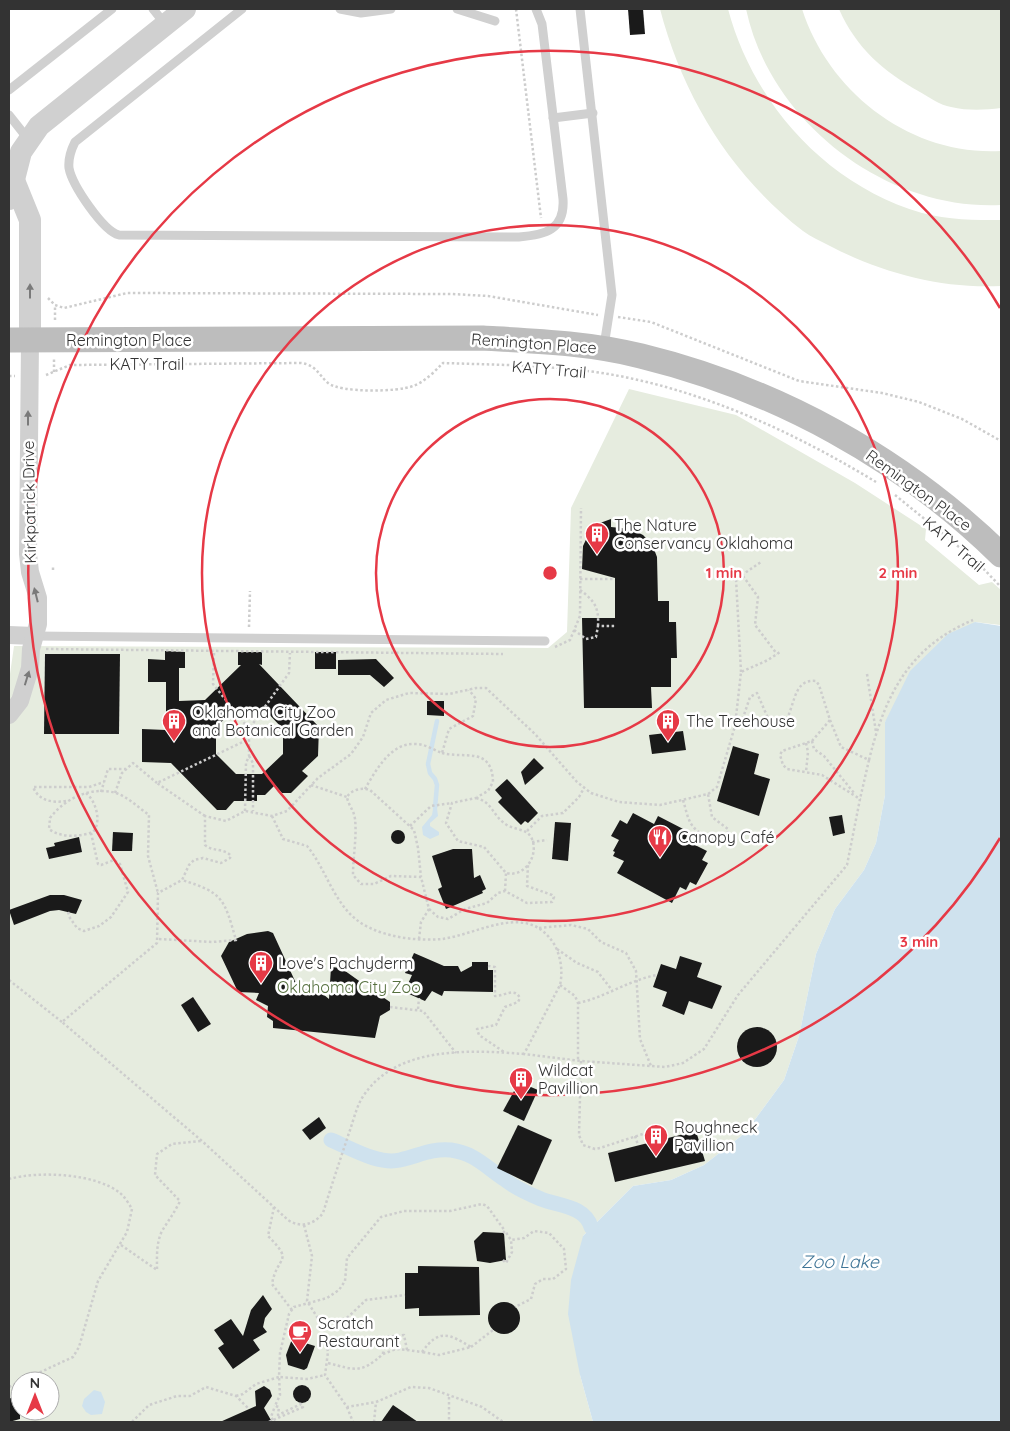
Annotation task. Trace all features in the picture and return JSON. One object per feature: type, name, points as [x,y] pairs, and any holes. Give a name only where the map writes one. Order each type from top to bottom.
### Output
[{"type":"main road","name":"Remington Place","points":[[19,340],[483,338],[544,341],[604,349],[648,358],[726,381],[780,403],[838,433],[930,494],[1001,555]]},
{"type":"street","points":[[19,340],[30,220],[12,191],[16,168],[28,139],[51,115],[159,16],[185,9]]},
{"type":"street","name":"Kirkpatrick Drive","points":[[9,715],[20,701],[30,668],[32,643],[40,611],[30,572],[28,554],[19,340]]},
{"type":"street","points":[[9,635],[32,643]]},
{"type":"lane","points":[[9,90],[112,9]]},
{"type":"lane","points":[[242,9],[78,139],[72,147],[69,162],[72,176],[101,222],[111,232],[119,235],[240,237],[519,238],[544,234],[556,225],[564,206],[542,24],[536,9]]},
{"type":"lane","points":[[340,9],[372,13],[391,9]]},
{"type":"lane","points":[[457,9],[492,20],[492,9]]},
{"type":"lane","points":[[580,9],[612,295],[604,349]]},
{"type":"lane","points":[[553,118],[593,113]]},
{"type":"lane","points":[[9,115],[28,139]]},
{"type":"lane","points":[[32,643],[249,637],[545,641]]},
{"type":"path","points":[[516,9],[541,218]]},
{"type":"path","points":[[55,309],[55,305],[64,308],[128,293],[452,294],[488,296],[591,314]]},
{"type":"path","points":[[627,318],[651,322],[799,381],[874,392],[919,402],[962,419],[1001,441]]},
{"type":"path","name":"KATY Trail","points":[[54,362],[54,372],[70,364],[301,363],[314,366],[329,384],[340,388],[394,390],[414,386],[431,375],[443,363],[564,369],[614,375],[678,391],[751,416],[830,454],[879,483]]},
{"type":"path","name":"KATY Trail","points":[[894,494],[975,560],[1001,587]]},
{"type":"path","points":[[115,793],[121,776],[133,763],[157,784],[205,816],[226,821],[245,811],[253,811],[272,816],[287,811],[311,785],[355,749],[363,737],[371,712],[386,700],[409,694],[449,694],[481,687],[490,691],[535,734],[584,788],[598,797],[632,804],[660,805],[708,794],[719,783],[736,721],[741,672],[736,579],[761,562]]},
{"type":"path","points":[[741,672],[768,660],[778,653],[755,625],[758,597],[743,576]]},
{"type":"path","points":[[580,579],[615,579]]},
{"type":"path","points":[[574,630],[586,639],[594,638],[598,626],[598,607],[580,590]]},
{"type":"path","points":[[249,653],[250,591]]},
{"type":"path","points":[[9,980],[62,1022],[202,1141],[292,1223],[304,1225],[321,1216],[354,1120],[367,1091],[394,1068],[411,1061],[456,1053],[524,1054],[580,1061],[665,1067],[684,1063],[695,1057],[710,1041],[738,995],[847,865],[859,798],[876,732],[902,674],[928,646],[950,630],[973,620]]},
{"type":"path","points":[[598,626],[615,626]]},
{"type":"path","points":[[32,643],[214,652],[214,684],[249,729]]},
{"type":"path","points":[[245,811],[249,729],[289,673],[290,653]]},
{"type":"path","points":[[867,674],[876,732]]},
{"type":"path","points":[[736,721],[743,718],[750,697],[757,693],[771,725],[776,728],[782,725],[788,719],[798,688],[814,680],[819,685],[841,747],[869,760]]},
{"type":"path","points":[[442,753],[449,729],[473,716],[476,699],[469,690]]},
{"type":"path","points":[[830,720],[812,741],[784,750],[780,756],[785,768],[827,776],[859,798]]},
{"type":"path","points":[[157,784],[249,739]]},
{"type":"path","points":[[812,741],[814,750],[824,756],[859,798]]},
{"type":"path","points":[[806,743],[808,752],[806,772]]},
{"type":"path","points":[[346,797],[349,793],[366,788],[379,764],[386,756],[409,744],[420,744],[442,753],[479,756],[488,765],[493,776],[491,787],[476,798],[431,806],[410,826]]},
{"type":"path","points":[[249,756],[253,763],[253,811]]},
{"type":"path","points":[[101,792],[108,769],[126,769]]},
{"type":"path","points":[[62,1022],[143,957],[159,939],[158,893],[148,856],[149,815],[115,793],[86,793],[68,800],[45,800],[35,792],[33,787],[89,787],[104,782]]},
{"type":"path","points":[[311,785],[346,797],[354,812],[353,875],[357,881],[367,884],[391,876],[421,877]]},
{"type":"path","points":[[366,788],[373,792],[410,826],[417,840],[421,877],[428,909],[421,922],[419,939]]},
{"type":"path","points":[[527,832],[542,816],[559,815],[568,809],[584,788]]},
{"type":"path","points":[[68,800],[50,818],[49,829],[60,835],[80,836],[91,833],[96,830],[96,807],[86,793]]},
{"type":"path","points":[[683,800],[695,830],[717,842],[724,842],[728,838],[728,828],[712,817],[708,794]]},
{"type":"path","points":[[428,909],[438,916],[448,919],[461,911],[487,903],[498,893],[505,891],[527,903],[554,901],[552,895],[526,886],[534,846],[527,832],[508,826],[500,820],[489,803],[476,798]]},
{"type":"path","points":[[452,803],[446,823],[453,836],[464,844],[484,847],[506,873],[505,891]]},
{"type":"path","points":[[158,893],[182,880],[189,865],[194,860],[203,858],[221,863],[231,857],[228,852],[215,850],[205,845],[205,816]]},
{"type":"path","points":[[272,816],[283,839],[304,843],[313,853],[328,882],[354,917],[381,932],[419,939],[452,937],[495,924],[514,922],[539,928],[572,926],[588,929],[601,942],[626,954],[633,963],[637,979],[636,997],[640,1039],[651,1066]]},
{"type":"path","points":[[68,912],[77,928],[89,931],[100,926],[123,901],[128,889],[119,862],[114,860],[102,865],[98,864],[91,833]]},
{"type":"path","points":[[532,842],[547,840]]},
{"type":"path","points":[[506,873],[521,872],[529,864]]},
{"type":"path","points":[[159,939],[212,942],[236,940],[228,914],[219,897],[208,888],[182,880]]},
{"type":"path","points":[[524,1054],[560,985],[562,975],[556,948],[549,937],[539,928]]},
{"type":"path","points":[[556,948],[577,963],[598,972],[611,990]]},
{"type":"path","points":[[488,966],[495,967],[495,996],[511,992],[516,993],[520,998],[518,1002],[505,1006],[496,1025],[477,1029],[479,1035],[505,1053]]},
{"type":"path","points":[[578,1003],[593,1000],[611,990],[626,986],[637,979],[657,975]]},
{"type":"path","points":[[560,985],[575,996],[578,1003],[580,1061],[579,1140],[583,1145],[594,1149],[655,1130],[663,1133],[666,1139]]},
{"type":"path","points":[[418,1009],[419,998]]},
{"type":"path","points":[[390,1006],[418,1009],[427,1014],[456,1053]]},
{"type":"path","points":[[635,1136],[638,1145]]},
{"type":"path","points":[[121,1245],[157,1270],[157,1249],[161,1232],[172,1218],[180,1201],[155,1175],[157,1154],[172,1144],[202,1141]]},
{"type":"path","points":[[9,1179],[37,1175],[72,1176],[98,1182],[121,1193],[132,1209],[128,1232],[98,1281],[79,1347],[73,1357],[43,1371]]},
{"type":"path","points":[[292,1310],[333,1295],[343,1287],[347,1258],[381,1216],[404,1211],[450,1211],[482,1204],[487,1206],[511,1240],[511,1256],[506,1263],[504,1260]]},
{"type":"path","points":[[274,1207],[268,1236],[279,1246],[283,1257],[282,1263],[274,1271],[272,1284],[292,1310]]},
{"type":"path","points":[[304,1225],[312,1256],[307,1297],[308,1305],[324,1328],[328,1363],[325,1376],[347,1407],[353,1422]]},
{"type":"path","points":[[511,1240],[524,1238],[534,1231],[549,1233],[564,1249],[566,1269],[553,1279],[543,1279],[535,1284],[531,1299],[515,1306]]},
{"type":"path","points":[[324,1328],[348,1317],[366,1300],[405,1295]]},
{"type":"path","points":[[273,1420],[271,1417],[280,1396],[280,1353],[292,1310]]},
{"type":"path","points":[[328,1363],[364,1368],[383,1354],[396,1349],[439,1356],[471,1347],[493,1330]]},
{"type":"path","points":[[383,1354],[382,1340],[389,1335],[404,1336],[407,1350]]},
{"type":"path","points":[[422,1352],[430,1341],[441,1335],[454,1336],[471,1347]]},
{"type":"path","points":[[236,1396],[243,1394],[256,1384],[279,1377],[307,1379],[325,1376]]},
{"type":"path","points":[[132,1422],[149,1405],[177,1396],[190,1396],[203,1387],[216,1388],[236,1396],[249,1409]]},
{"type":"path","points":[[347,1407],[376,1402],[411,1387],[429,1388],[449,1397],[482,1407],[503,1422]]},
{"type":"path","points":[[449,1397],[449,1422]]},
{"type":"path","points":[[374,1422],[376,1402]]},
{"type":"path","points":[[269,1422],[302,1407],[301,1404],[278,1415],[278,1407],[275,1406]]},
{"type":"green space","points":[[660,9],[728,9],[740,44],[755,77],[775,107],[798,136],[825,161],[855,183],[887,200],[922,213],[971,220],[1001,220],[1001,286],[957,285],[935,282],[891,271],[850,256],[803,231],[777,209],[754,185],[713,132],[696,103],[682,73]]},
{"type":"green space","points":[[746,9],[802,9],[815,39],[832,67],[853,92],[878,113],[906,130],[936,143],[968,150],[1001,151],[1001,205],[958,203],[916,193],[876,175],[839,152],[807,122],[780,88],[759,50]]},
{"type":"green space","points":[[839,9],[1001,9],[1001,108],[970,110],[947,106],[907,84],[872,58],[854,36]]},
{"type":"green space","name":"Oklahoma City Zoo","points":[[629,389],[736,415],[855,483],[926,529],[925,540],[979,585],[992,582],[1001,590],[1000,625],[975,622],[885,722],[885,795],[876,843],[864,870],[835,909],[816,954],[799,1036],[784,1080],[745,1133],[704,1165],[671,1180],[633,1186],[583,1236],[580,1375],[593,1422],[9,1422],[9,681],[14,646],[548,648],[567,632],[571,508]]},
{"type":"water","name":"Zoo Lake","points":[[975,622],[1001,626],[1001,1422],[593,1422],[580,1375],[568,1314],[571,1280],[583,1236],[633,1186],[671,1180],[704,1165],[745,1133],[784,1080],[799,1036],[816,954],[835,909],[864,870],[876,843],[885,795],[885,722],[910,671],[948,634]]},
{"type":"water","points":[[437,808],[438,816],[430,823],[430,826],[439,832],[439,835],[430,839],[423,835],[422,827],[432,815],[433,809]]},
{"type":"water","points":[[94,1390],[101,1392],[105,1402],[102,1414],[91,1415],[82,1406],[84,1399]]},
{"type":"building","points":[[628,9],[643,9],[645,34],[630,35]]},
{"type":"building","points":[[611,519],[611,527],[631,529],[643,535],[652,544],[657,557],[658,601],[669,601],[669,622],[676,622],[677,658],[671,658],[671,687],[651,687],[652,708],[584,708],[582,618],[615,618],[615,578],[582,569],[583,546],[590,531],[600,523]]},
{"type":"building","points":[[165,651],[185,652],[185,668],[179,668],[179,701],[205,700],[241,665],[238,665],[238,652],[262,652],[262,665],[259,664],[319,727],[318,756],[302,771],[308,776],[291,793],[282,793],[275,785],[265,795],[257,795],[257,801],[234,801],[226,810],[217,810],[171,763],[142,762],[142,729],[166,730],[166,682],[148,682],[148,659],[165,660]],"holes":[[[235,709],[264,709],[283,729],[283,754],[262,774],[236,774],[216,754],[216,727]]]},
{"type":"building","points":[[315,652],[336,652],[336,669],[315,669]]},
{"type":"building","points":[[45,654],[120,654],[119,734],[44,734]]},
{"type":"building","points":[[376,659],[394,678],[384,687],[370,675],[338,675],[338,660]]},
{"type":"building","points":[[427,701],[444,701],[444,716],[427,715]]},
{"type":"building","name":"The Treehouse","points":[[683,731],[686,750],[652,754],[649,735]]},
{"type":"building","points":[[733,746],[759,754],[754,774],[770,779],[759,816],[717,801]]},
{"type":"building","points":[[534,758],[544,768],[525,785],[521,772]]},
{"type":"building","points":[[507,779],[538,813],[528,823],[525,821],[521,825],[498,802],[502,798],[495,790]]},
{"type":"building","name":"Canopy Café","points":[[633,813],[654,824],[658,816],[689,832],[685,840],[707,851],[702,860],[708,863],[696,885],[690,882],[686,890],[680,887],[672,903],[617,873],[624,861],[613,856],[615,852],[613,851],[619,840],[611,836],[620,820],[627,824]]},
{"type":"building","points":[[842,815],[845,833],[833,836],[829,817]]},
{"type":"building","points":[[555,822],[571,823],[568,861],[552,859]]},
{"type":"building","points":[[395,830],[401,830],[405,837],[401,844],[395,844],[391,840],[391,834]]},
{"type":"building","points":[[113,832],[133,833],[132,851],[112,851]]},
{"type":"building","points":[[79,837],[82,852],[49,859],[46,848],[55,846],[54,843]]},
{"type":"building","points":[[453,849],[472,849],[474,878],[480,875],[486,889],[482,891],[483,893],[446,909],[438,889],[442,887],[432,856]]},
{"type":"building","points":[[50,895],[64,895],[82,900],[76,914],[59,910],[50,911],[14,925],[9,910]]},
{"type":"building","name":"Love's Pachyderm","points":[[268,931],[273,933],[300,992],[305,989],[316,992],[318,990],[329,999],[331,967],[341,968],[362,983],[362,990],[374,991],[390,1002],[390,1010],[380,1016],[375,1038],[273,1028],[273,1021],[267,1017],[268,1006],[256,1000],[259,993],[238,992],[221,956],[229,942],[247,934]]},
{"type":"building","points":[[414,953],[444,966],[458,966],[461,972],[472,966],[472,962],[488,962],[488,970],[493,970],[493,992],[444,991],[442,996],[432,991],[425,1001],[409,994],[412,989],[407,986],[412,975],[405,973]]},
{"type":"building","points":[[680,956],[702,963],[697,977],[722,986],[712,1009],[689,1001],[684,1015],[662,1006],[667,992],[653,987],[661,964],[676,969]]},
{"type":"building","points":[[193,997],[211,1024],[198,1032],[181,1005]]},
{"type":"building","points":[[753,1027],[761,1027],[768,1030],[774,1036],[777,1047],[774,1058],[768,1064],[761,1067],[753,1067],[746,1064],[740,1058],[737,1051],[737,1043],[740,1036],[746,1030]]},
{"type":"building","name":"Wildcat Pavillion","points":[[519,1082],[538,1090],[524,1121],[503,1111]]},
{"type":"building","points":[[319,1117],[326,1128],[310,1140],[302,1130]]},
{"type":"building","points":[[518,1125],[552,1140],[532,1185],[497,1168]]},
{"type":"building","name":"Roughneck Pavillion","points":[[696,1131],[705,1161],[615,1182],[608,1153]]},
{"type":"building","points":[[483,1232],[504,1233],[506,1260],[490,1263],[477,1261],[474,1241]]},
{"type":"building","points":[[418,1266],[479,1267],[480,1315],[419,1316],[419,1308],[405,1309],[405,1273],[418,1273]]},
{"type":"building","points":[[263,1295],[272,1309],[265,1318],[263,1327],[267,1332],[253,1340],[260,1350],[233,1369],[218,1348],[224,1344],[214,1330],[231,1319],[243,1336],[251,1310]]},
{"type":"building","points":[[504,1302],[510,1303],[515,1307],[519,1312],[519,1324],[515,1329],[510,1333],[504,1334],[498,1333],[493,1329],[489,1324],[488,1318],[489,1312],[493,1307],[498,1303]]},
{"type":"building","name":"Scratch Restaurant","points":[[292,1339],[315,1346],[307,1368],[304,1370],[288,1365],[286,1355]]},
{"type":"building","points":[[302,1385],[308,1388],[311,1394],[308,1400],[302,1403],[296,1400],[293,1394],[296,1388]]},
{"type":"building","points":[[264,1386],[270,1390],[272,1396],[264,1408],[272,1422],[220,1422],[256,1406],[255,1391]]},
{"type":"building","points":[[9,1399],[10,1421],[13,1421],[9,1422]]},
{"type":"building","points":[[393,1405],[418,1422],[381,1422]]},
{"type":"waterway","points":[[435,808],[437,785],[430,773],[428,764],[437,721]]},
{"type":"waterway","points":[[331,1140],[365,1155],[392,1161],[438,1150],[451,1150],[466,1154],[517,1188],[541,1199],[577,1211],[588,1220],[591,1227]]},
{"type":"place","name":"The Nature Conservancy Oklahoma","points":[[597,555]]},
{"type":"place","name":"Oklahoma City Zoo and Botanical Garden","points":[[174,742]]},
{"type":"place","name":"The Treehouse","points":[[668,742]]},
{"type":"place","name":"Canopy Café","points":[[660,858]]},
{"type":"place","name":"Love's Pachyderm","points":[[261,984]]},
{"type":"place","name":"Wildcat Pavillion","points":[[521,1100]]},
{"type":"place","name":"Roughneck Pavillion","points":[[656,1157]]},
{"type":"place","name":"Scratch Restaurant","points":[[300,1353]]}]
